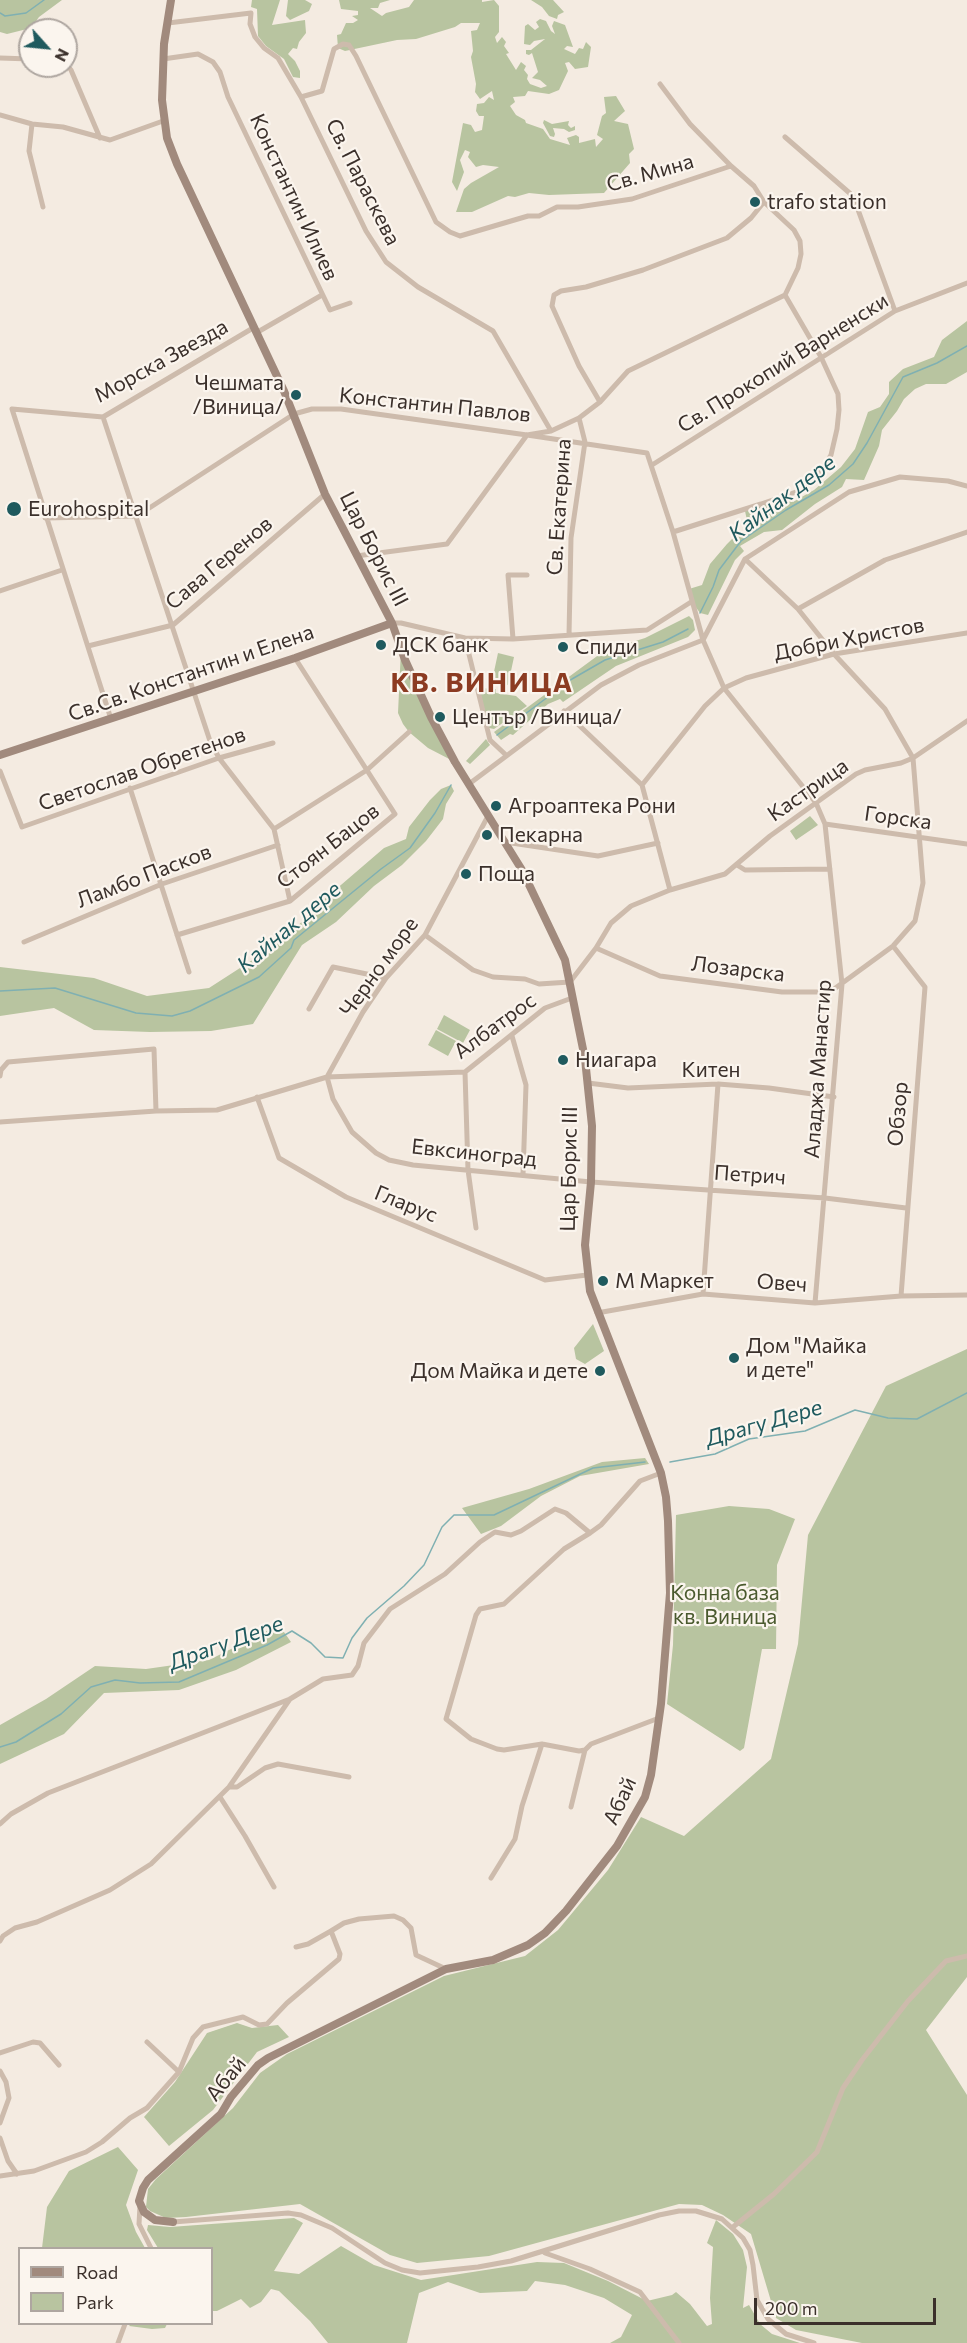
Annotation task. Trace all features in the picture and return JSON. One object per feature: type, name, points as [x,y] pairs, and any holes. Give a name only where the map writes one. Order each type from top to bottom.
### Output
[{"type":"street","name":"Цар Борис III","points":[[171,0],[163,60],[163,122],[177,164],[294,414],[325,494],[392,623],[405,660],[431,717],[522,870],[565,960],[585,1059],[592,1126],[591,1182],[585,1245],[587,1275],[597,1312],[613,1351]]},
{"type":"street","name":"Св. Параскева","points":[[168,23],[251,13],[250,24],[255,37],[264,48],[278,58],[301,97],[366,231],[386,262],[418,287],[493,331],[551,431]]},
{"type":"street","name":"Св. Мина","points":[[301,97],[322,91],[334,49],[343,44],[348,45],[372,87],[436,222],[460,236],[528,216],[539,216],[557,207],[578,207],[632,199],[731,166]]},
{"type":"street","name":"Константин Илиев","points":[[163,60],[198,54],[213,62],[220,72],[234,108],[323,298]]},
{"type":"street","points":[[0,58],[18,59]]},
{"type":"street","points":[[74,78],[100,138]]},
{"type":"street","points":[[660,84],[690,124],[754,186],[764,202],[786,220],[800,241],[801,254],[798,268],[785,295],[821,357],[838,394],[839,410],[834,447],[819,474],[796,492],[673,532]]},
{"type":"street","points":[[0,115],[32,124],[63,127],[110,140],[163,122]]},
{"type":"street","points":[[32,124],[29,152],[43,207]]},
{"type":"street","points":[[786,137],[853,196],[895,310]]},
{"type":"street","points":[[600,402],[579,366],[554,309],[552,300],[558,292],[586,287],[643,270],[727,238],[751,218],[764,202]]},
{"type":"street","name":"Св. Прокопий Варненски","points":[[652,465],[895,310],[967,283]]},
{"type":"street","name":"Константин Павлов","points":[[294,414],[312,409],[341,409],[527,435],[551,431],[579,418],[600,402],[628,371],[785,295]]},
{"type":"street","points":[[323,298],[330,310],[350,303]]},
{"type":"street","name":"Морска Звезда","points":[[45,518],[12,409],[103,417],[254,331],[323,298]]},
{"type":"street","points":[[111,719],[45,518],[136,516],[294,414]]},
{"type":"street","points":[[103,417],[210,741],[219,758],[274,829],[290,901]]},
{"type":"street","name":"Св. Екатерина","points":[[569,635],[571,538],[585,442],[579,418]]},
{"type":"street","points":[[356,556],[447,544],[527,435],[647,453],[652,465]]},
{"type":"street","name":"Аладжа Манастир","points":[[652,465],[703,640],[724,688],[816,803],[825,824],[842,984],[815,1302]]},
{"type":"street","points":[[469,784],[506,754],[601,685],[639,665],[703,640],[745,559],[849,492],[900,477],[948,481],[967,486]]},
{"type":"street","name":"Сава Геренов","points":[[88,646],[173,625],[325,494]]},
{"type":"street","points":[[798,609],[885,560],[967,532]]},
{"type":"street","points":[[745,559],[798,609],[834,654],[885,709],[913,758]]},
{"type":"street","points":[[0,591],[62,570]]},
{"type":"street","points":[[513,639],[508,575],[527,574]]},
{"type":"street","points":[[392,623],[401,623],[465,638],[513,639],[647,630],[691,602]]},
{"type":"street","name":"Св.Св. Константин и Елена","points":[[0,755],[194,692],[392,623]]},
{"type":"street","name":"Добри Христов","points":[[642,785],[705,706],[724,688],[746,678],[834,654],[967,633]]},
{"type":"street","points":[[465,638],[490,740],[506,754]]},
{"type":"street","points":[[296,657],[367,770]]},
{"type":"street","points":[[564,711],[642,785],[670,890]]},
{"type":"street","name":"Кастрица","points":[[570,982],[596,948],[611,923],[631,906],[670,890],[709,880],[737,865],[770,836],[865,770],[901,763],[913,758],[967,721]]},
{"type":"street","points":[[274,829],[367,770],[409,732]]},
{"type":"street","name":"Светослав Обретенов","points":[[0,771],[22,827],[219,758],[273,743]]},
{"type":"street","name":"Лозарска","points":[[596,948],[660,976],[782,992],[830,992],[893,946],[915,921],[919,910],[923,883],[913,758]]},
{"type":"street","name":"Стоян Бацов","points":[[177,935],[290,901],[395,814],[367,770]]},
{"type":"street","points":[[130,788],[189,972]]},
{"type":"street","name":"Черно море","points":[[327,1077],[363,1012],[386,978],[425,935],[488,816]]},
{"type":"street","name":"Горска","points":[[825,824],[967,844]]},
{"type":"street","points":[[505,842],[597,856],[658,843]]},
{"type":"street","name":"Ламбо Пасков","points":[[24,942],[162,884],[278,845]]},
{"type":"street","points":[[737,865],[745,870],[830,869]]},
{"type":"street","points":[[425,935],[473,970],[493,977],[525,979],[539,984],[570,982]]},
{"type":"street","name":"Обзор","points":[[893,946],[925,987],[906,1208],[901,1296]]},
{"type":"street","points":[[309,1009],[333,968],[386,978]]},
{"type":"street","name":"Албатрос","points":[[327,1077],[465,1072],[545,1008],[572,998]]},
{"type":"street","points":[[512,1036],[526,1085],[523,1175]]},
{"type":"street","points":[[0,1076],[1,1070],[8,1062],[154,1048],[156,1111]]},
{"type":"street","points":[[465,1072],[468,1170],[476,1228]]},
{"type":"street","points":[[0,1122],[156,1111],[217,1110],[327,1077]]},
{"type":"street","name":"Евксиноград","points":[[327,1077],[333,1099],[352,1132],[376,1153],[389,1160],[413,1166],[591,1182]]},
{"type":"street","name":"Китен","points":[[588,1083],[628,1088],[718,1084],[834,1097]]},
{"type":"street","points":[[703,1294],[718,1084]]},
{"type":"street","name":"Гларус","points":[[257,1097],[279,1158],[346,1197],[545,1280],[587,1275]]},
{"type":"street","name":"Петрич","points":[[591,1182],[825,1198],[906,1208]]},
{"type":"street","name":"Овеч","points":[[597,1312],[703,1294],[815,1302],[901,1296],[966,1295]]},
{"type":"street","name":"Абай","points":[[140,2206],[143,2188],[148,2180],[221,2114],[231,2097],[258,2065],[446,1969],[493,1960],[513,1953],[545,1933],[566,1911],[617,1846],[637,1813],[651,1775],[659,1718],[670,1593],[667,1509],[661,1473],[613,1351]]},
{"type":"street","points":[[585,1750],[579,1751],[542,1744],[497,1749],[471,1739],[449,1724],[446,1719],[447,1713],[480,1609],[504,1604],[564,1549],[601,1525],[640,1481],[661,1473]]},
{"type":"street","points":[[0,1824],[11,1814],[48,1793],[290,1699],[323,1679],[352,1675],[358,1666],[364,1643],[390,1609],[445,1574],[480,1542],[495,1532],[511,1535],[532,1525],[555,1509],[566,1513],[590,1533]]},
{"type":"street","points":[[0,1941],[3,1936],[15,1928],[63,1912],[123,1883],[151,1864],[229,1787],[290,1699]]},
{"type":"street","points":[[571,1808],[585,1750],[591,1744],[659,1718]]},
{"type":"street","points":[[491,1878],[515,1839],[522,1806],[542,1744]]},
{"type":"street","points":[[229,1787],[237,1787],[265,1768],[278,1764],[349,1777]]},
{"type":"street","points":[[220,1797],[274,1887]]},
{"type":"street","points":[[296,1947],[308,1944],[344,1923],[359,1919],[394,1916],[403,1920],[411,1929],[416,1955],[446,1969]]},
{"type":"street","points":[[0,2176],[34,2171],[86,2152],[102,2142],[130,2118],[147,2108],[179,2072],[193,2038],[203,2027],[243,2016],[263,2026],[339,1959],[340,1954],[331,1931]]},
{"type":"street","points":[[733,2227],[774,2194],[817,2152],[843,2088],[908,2001],[946,1961],[967,1956]]},
{"type":"street","points":[[0,2053],[33,2042],[40,2043],[59,2065]]},
{"type":"street","points":[[147,2042],[179,2072]]},
{"type":"street","points":[[0,2072],[6,2082],[9,2098],[0,2123]]},
{"type":"street","points":[[0,2138],[17,2174]]},
{"type":"street","points":[[140,2206],[149,2217],[172,2222],[278,2214],[300,2215],[332,2228],[385,2263],[402,2270],[420,2273],[478,2267],[544,2252],[659,2215],[679,2211],[696,2211],[709,2214],[733,2227],[743,2238],[750,2250],[754,2286],[761,2310],[776,2328],[786,2334],[814,2343]]},
{"type":"street","points":[[140,2206],[139,2224],[150,2247]]},
{"type":"street","points":[[544,2252],[590,2269],[640,2292],[650,2302],[679,2343]]},
{"type":"street","points":[[118,2343],[125,2325]]},
{"type":"green space","points":[[0,0],[62,0],[38,18],[18,18],[18,31],[7,34],[0,32]]},
{"type":"green space","points":[[252,0],[280,0],[272,25],[305,20],[306,33],[297,49],[293,48],[288,54],[300,71],[300,78],[293,77],[284,59],[266,46],[258,36],[257,9],[251,7]]},
{"type":"green space","points":[[288,0],[305,0],[312,4],[309,11],[290,20],[286,16]]},
{"type":"green space","points":[[339,0],[390,0],[380,3],[378,8],[370,8],[382,16],[409,7],[414,0],[482,0],[482,2],[494,0],[499,6],[499,32],[495,37],[497,43],[502,37],[509,53],[506,54],[516,70],[521,62],[526,66],[524,70],[530,84],[541,88],[547,86],[540,80],[532,78],[538,72],[532,53],[526,54],[526,50],[531,50],[545,39],[534,41],[530,45],[524,44],[525,26],[528,24],[535,30],[539,27],[536,22],[540,19],[546,21],[555,34],[552,26],[554,21],[565,25],[573,47],[567,46],[564,49],[575,54],[579,48],[583,49],[586,42],[591,47],[588,67],[575,69],[569,62],[565,63],[568,71],[559,90],[549,94],[528,91],[525,96],[513,97],[515,102],[510,106],[526,123],[543,129],[550,139],[570,145],[567,138],[576,135],[579,137],[579,143],[595,139],[596,147],[603,139],[597,135],[602,116],[606,113],[604,97],[616,96],[625,111],[614,121],[628,124],[634,149],[629,154],[630,163],[604,193],[549,195],[529,193],[515,197],[508,196],[472,212],[456,212],[464,189],[499,167],[483,165],[476,167],[468,157],[470,152],[465,150],[460,160],[464,172],[457,191],[452,182],[463,123],[471,125],[475,132],[482,130],[484,116],[479,116],[476,111],[477,104],[484,103],[489,97],[494,100],[492,91],[480,99],[475,92],[471,31],[477,30],[480,23],[461,23],[416,39],[397,40],[345,51],[338,48],[337,35],[341,34],[346,23],[358,20],[352,16],[358,15],[358,11],[341,9]]},
{"type":"green space","points":[[531,0],[553,0],[564,12],[558,15],[557,19],[549,16],[542,7]]},
{"type":"green space","points":[[544,120],[552,124],[569,121],[568,125],[571,128],[575,126],[575,130],[569,132],[553,128],[554,137],[550,136],[543,123]]},
{"type":"green space","points":[[967,321],[967,372],[946,384],[926,384],[915,389],[904,399],[882,430],[879,446],[864,480],[846,479],[842,487],[815,504],[782,530],[764,532],[740,546],[744,551],[735,560],[708,615],[700,613],[689,589],[702,585],[710,564],[727,544],[736,535],[749,530],[745,511],[790,496],[793,502],[814,490],[841,467],[855,449],[868,412],[880,407],[889,394],[889,382],[903,369],[934,357],[942,340]]},
{"type":"green space","points":[[689,616],[693,620],[695,630],[688,637],[616,666],[563,702],[560,699],[548,704],[513,735],[510,734],[501,740],[494,732],[604,651],[645,638]]},
{"type":"green space","points":[[401,649],[455,762],[428,748],[403,724],[398,713]]},
{"type":"green space","points":[[498,653],[514,657],[508,685],[492,681]]},
{"type":"green space","points":[[479,688],[496,689],[496,693],[516,696],[527,706],[494,729],[489,728]]},
{"type":"green space","points":[[486,739],[490,745],[470,764],[466,761]]},
{"type":"green space","points":[[451,785],[454,791],[446,804],[443,819],[426,841],[336,922],[302,945],[253,1024],[211,1031],[150,1032],[94,1030],[54,1008],[0,1016],[0,967],[94,978],[147,996],[209,988],[288,937],[313,909],[384,848],[406,839],[409,827],[430,800],[441,789]]},
{"type":"green space","points":[[810,816],[818,825],[796,840],[790,831]]},
{"type":"green space","points":[[444,1015],[470,1030],[463,1043],[437,1029]]},
{"type":"green space","points":[[436,1030],[456,1041],[448,1056],[428,1045]]},
{"type":"green space","points":[[593,1324],[604,1351],[585,1364],[576,1359],[574,1348]]},
{"type":"green space","points":[[967,1349],[967,1977],[926,2030],[967,2095],[967,2343],[862,2343],[796,2330],[776,2318],[751,2234],[723,2215],[702,2205],[679,2204],[489,2256],[417,2263],[390,2255],[300,2204],[166,2218],[150,2211],[146,2207],[148,2189],[233,2108],[260,2073],[287,2054],[444,1976],[525,1956],[558,1930],[608,1870],[641,1817],[684,1836],[771,1759],[798,1644],[808,1535],[886,1386]]},
{"type":"green space","points":[[645,1458],[649,1464],[580,1476],[541,1496],[501,1526],[481,1534],[462,1508],[529,1489],[602,1462]]},
{"type":"green space","name":"Конна база кв. Виница","points":[[729,1506],[769,1509],[795,1519],[777,1565],[776,1649],[762,1649],[744,1748],[740,1751],[667,1704],[673,1645],[676,1515]]},
{"type":"green space","points":[[279,1625],[291,1642],[236,1670],[179,1690],[104,1693],[64,1734],[0,1764],[0,1725],[46,1699],[95,1666],[146,1669],[209,1660]]},
{"type":"green space","points":[[237,2023],[252,2028],[278,2025],[289,2037],[257,2052],[213,2110],[169,2146],[144,2117],[175,2082],[207,2033]]},
{"type":"green space","points":[[118,2147],[138,2170],[126,2205],[144,2247],[42,2247],[47,2207],[69,2171]]},
{"type":"green space","points":[[294,2218],[303,2223],[274,2271],[299,2274],[341,2246],[374,2265],[421,2280],[537,2262],[564,2263],[608,2281],[647,2301],[676,2292],[690,2304],[707,2326],[712,2324],[710,2298],[713,2247],[707,2243],[716,2220],[733,2234],[743,2250],[747,2267],[743,2308],[749,2305],[760,2324],[772,2334],[800,2343],[610,2343],[621,2337],[632,2315],[604,2298],[565,2285],[535,2281],[527,2291],[480,2293],[448,2282],[419,2293],[407,2343],[328,2343],[310,2321],[279,2291],[271,2289],[261,2302],[250,2308],[241,2299],[213,2311],[213,2247],[157,2247],[147,2230],[148,2225],[170,2227]]},
{"type":"green space","points":[[166,2325],[165,2328],[152,2329],[129,2326]]},
{"type":"waterway","points":[[0,13],[5,16],[26,13],[44,0]]},
{"type":"waterway","name":"Кайнак дере","points":[[700,613],[719,570],[741,541],[786,510],[829,485],[853,464],[903,377],[937,363],[967,346]]},
{"type":"waterway","name":"Кайнак дере","points":[[497,735],[572,679],[605,660],[663,642],[688,629]]},
{"type":"waterway","name":"Кайнак дере","points":[[0,991],[55,988],[136,1013],[172,1016],[190,1011],[259,977],[291,948],[294,940],[410,848],[435,813],[451,785]]},
{"type":"waterway","name":"Драгу Дере","points":[[670,1462],[715,1454],[749,1439],[805,1431],[855,1410],[888,1418],[917,1419],[967,1393]]},
{"type":"waterway","name":"Драгу Дере","points":[[0,1747],[16,1742],[61,1714],[91,1687],[115,1680],[140,1683],[179,1682],[267,1645],[292,1631],[311,1643],[325,1657],[343,1658],[352,1638],[367,1618],[424,1565],[442,1527],[454,1515],[494,1515],[593,1468],[645,1462]]},
{"type":"place","name":"trafo station","points":[[755,202]]},
{"type":"place","name":"Чешмата /Виница/","points":[[296,395]]},
{"type":"place","name":"Eurohospital","points":[[14,509]]},
{"type":"place","name":"ДСК банк","points":[[381,645]]},
{"type":"place","name":"Спиди","points":[[563,647]]},
{"type":"place","name":"Център /Виница/","points":[[440,717]]},
{"type":"place","name":"Агроаптека Рони","points":[[496,806]]},
{"type":"place","name":"Пекарна","points":[[487,835]]},
{"type":"place","name":"Поща","points":[[466,874]]},
{"type":"place","name":"Ниагара","points":[[563,1060]]},
{"type":"place","name":"М Маркет","points":[[603,1281]]},
{"type":"place","name":"Дом \"Майка и дете\"","points":[[734,1358]]},
{"type":"place","name":"Дом Майка и дете","points":[[600,1371]]},
{"type":"district","name":"КВ. ВИНИЦА","points":[[482,683]]}]
